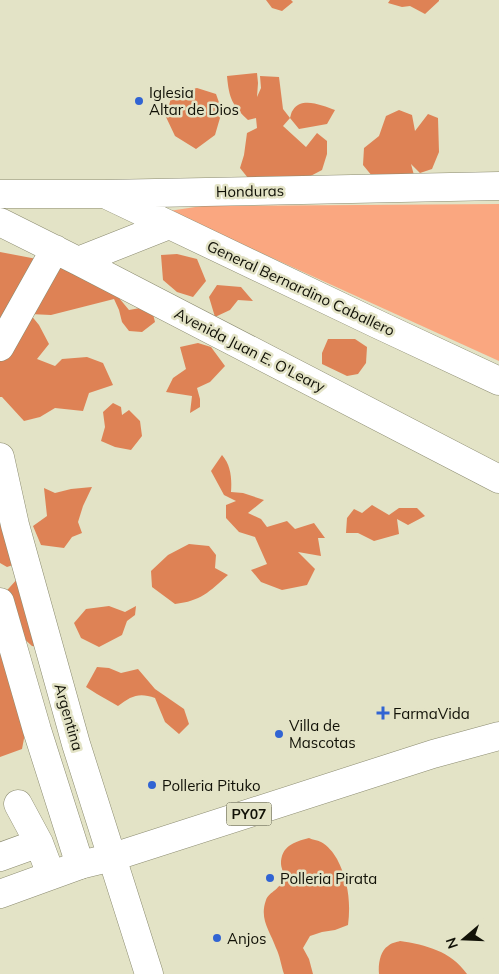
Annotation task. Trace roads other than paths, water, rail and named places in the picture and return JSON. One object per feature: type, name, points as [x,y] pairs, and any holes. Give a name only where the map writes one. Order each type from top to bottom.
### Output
[{"type":"main road","name":"Honduras","points":[[0,194],[104,194],[499,186]]},
{"type":"main road","name":"General Bernardino Caballero","points":[[104,194],[499,381]]},
{"type":"main road","name":"Avenida Juan E. O'Leary","points":[[0,222],[499,478]]},
{"type":"main road","points":[[0,346],[66,255],[169,225]]},
{"type":"main road","name":"Argentina","points":[[0,457],[15,525],[76,744],[150,974]]},
{"type":"main road","points":[[0,602],[60,804],[80,864]]},
{"type":"main road","name":"PY07","points":[[0,894],[80,864],[113,857],[434,754],[499,736]]},
{"type":"main road","points":[[9,804],[60,804]]},
{"type":"main road","points":[[9,804],[39,843],[51,875]]},
{"type":"main road","points":[[0,857],[39,843]]},
{"type":"place","name":"Iglesia Altar de Dios","points":[[139,101]]},
{"type":"place","name":"FarmaVida","points":[[383,713]]},
{"type":"place","name":"Villa de Mascotas","points":[[279,734]]},
{"type":"place","name":"Polleria Pituko","points":[[152,785]]},
{"type":"place","name":"Polleria Pirata","points":[[270,878]]},
{"type":"place","name":"Anjos","points":[[217,938]]}]
